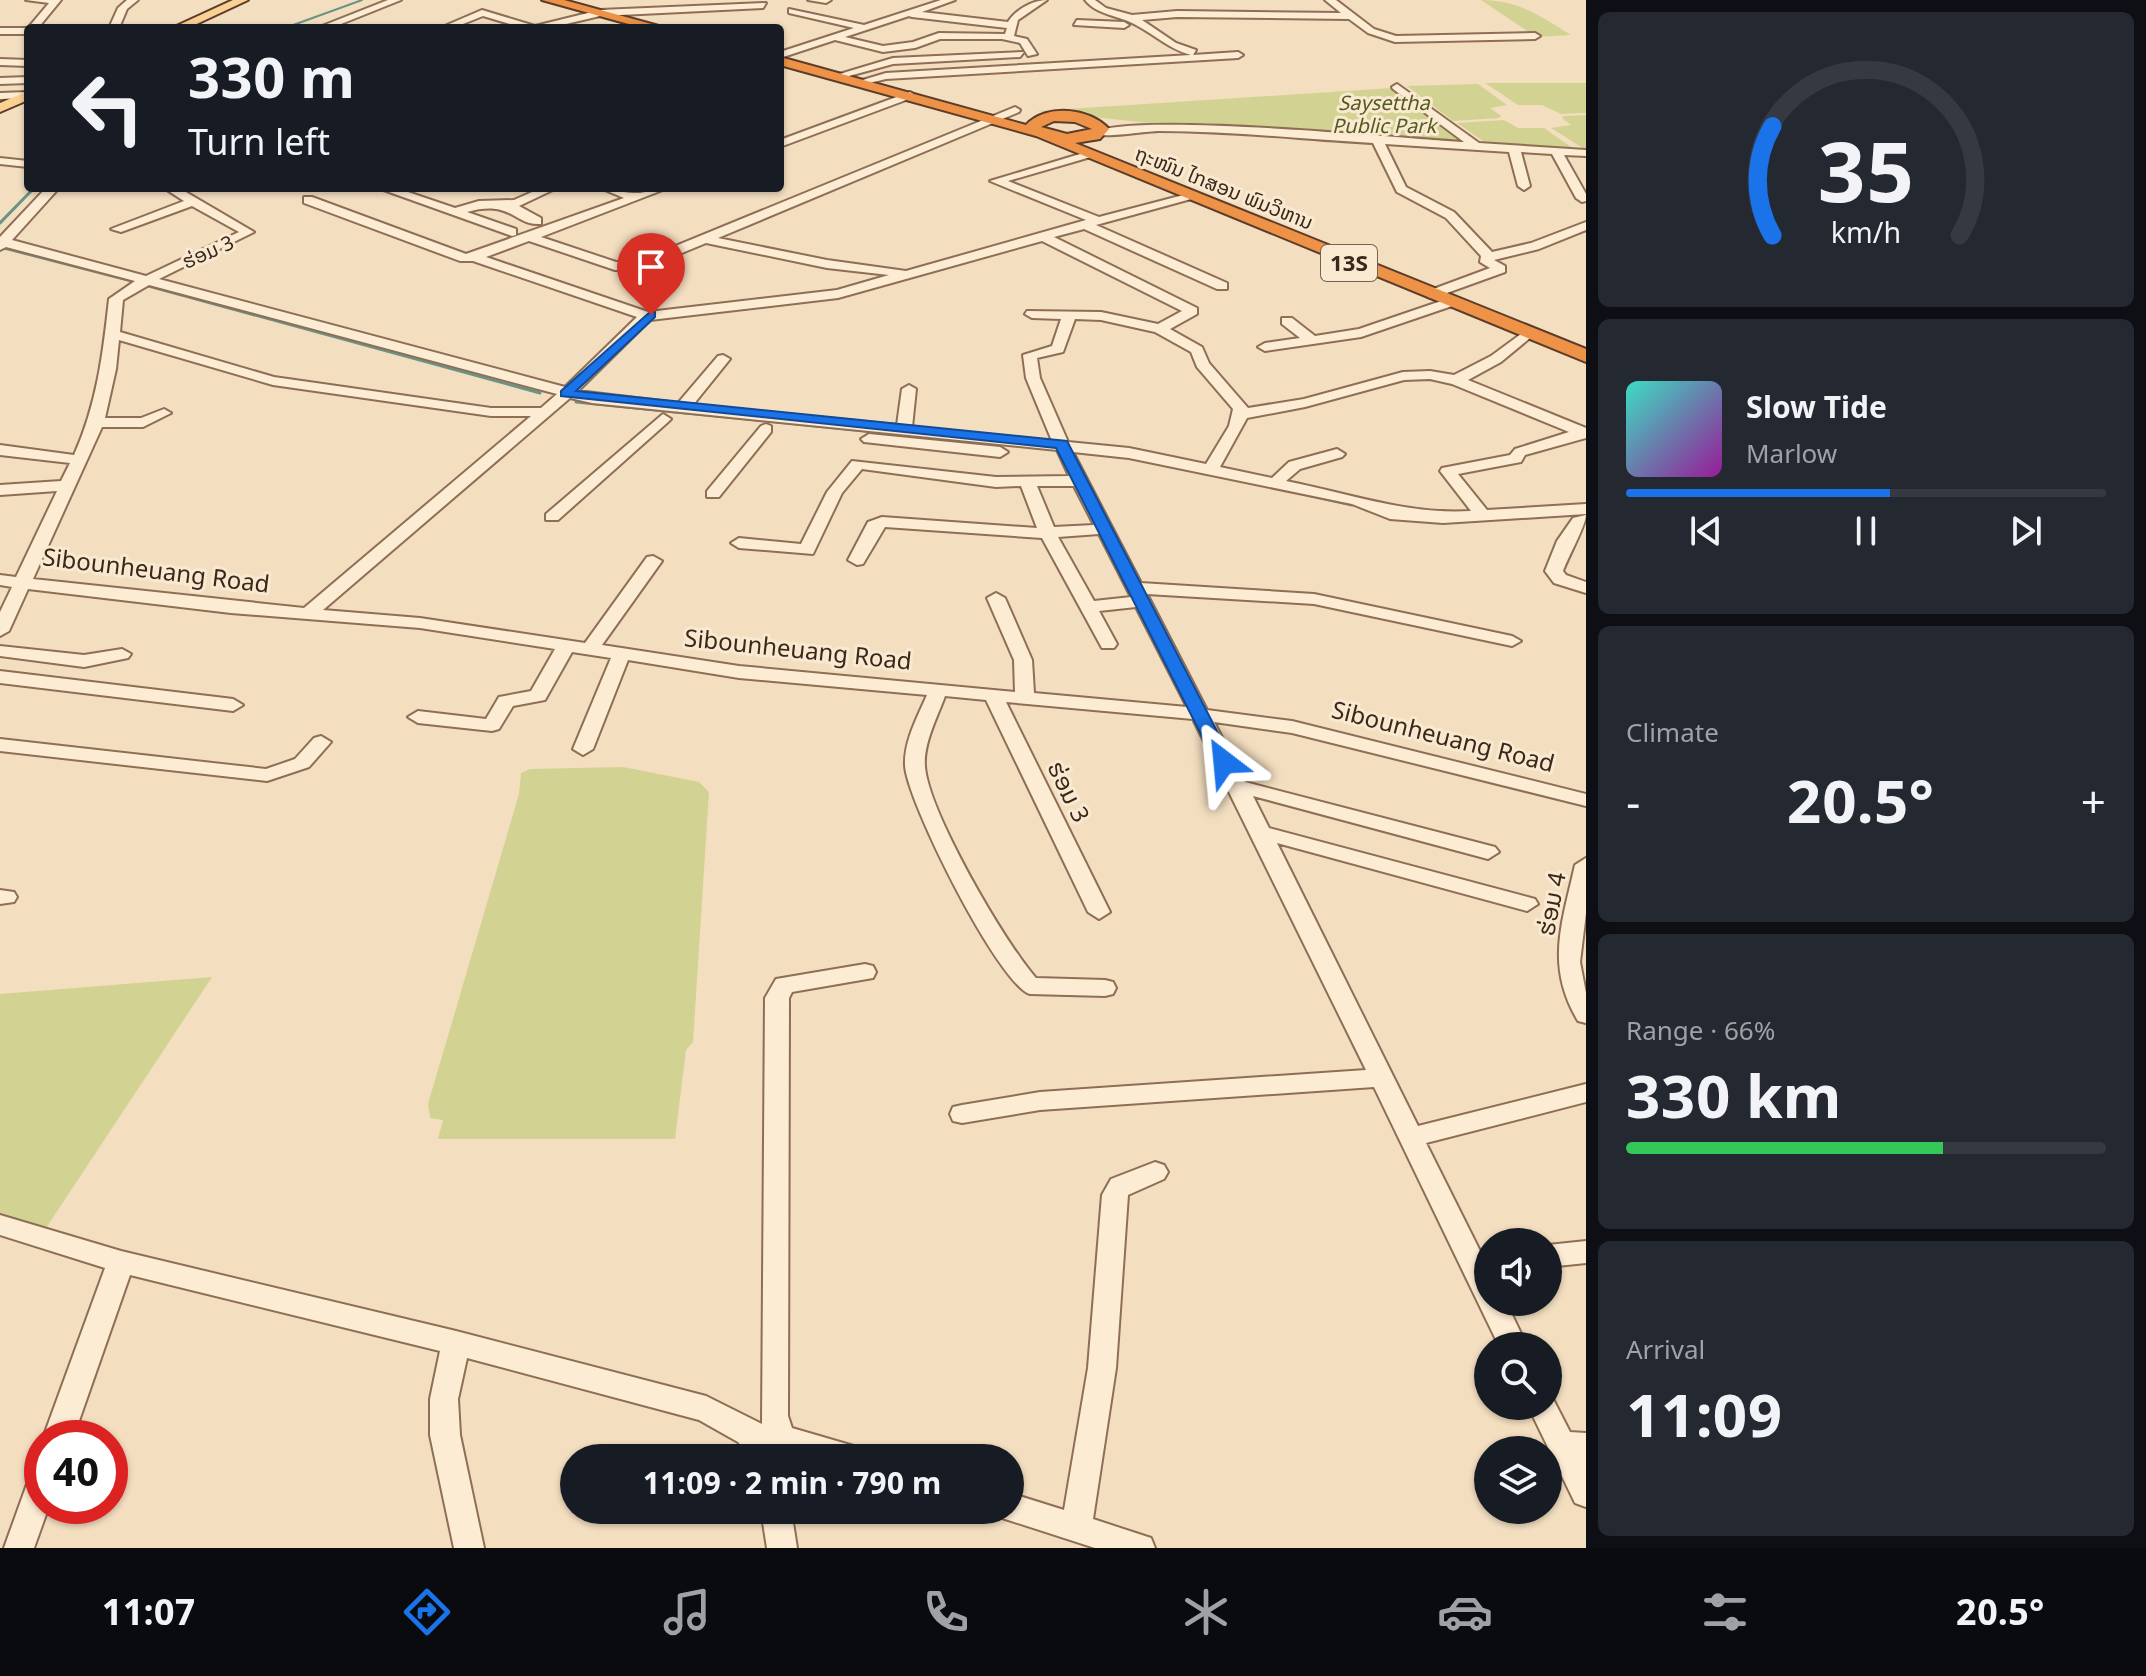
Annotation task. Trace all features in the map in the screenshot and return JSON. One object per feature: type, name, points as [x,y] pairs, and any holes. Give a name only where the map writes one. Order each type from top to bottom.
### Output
[{"type":"highway","points":[[548,0],[579,8],[601,9],[647,24]]},
{"type":"highway","name":"ຖະໜົນ ໄກສອນ ພົມວິຫານ","points":[[784,62],[1039,134],[1586,358]]},
{"type":"highway","name":"ຖະໜົນ ໄກສອນ ພົມວິຫານ","points":[[914,97],[1074,118]]},
{"type":"highway","points":[[1039,134],[1031,128],[1038,120],[1074,118]]},
{"type":"highway","name":"13S","points":[[1039,134],[1067,139],[1097,134],[1098,125],[1074,118]]},
{"type":"highway","name":"ຖະໜົນ ໄກສອນ ພົມວິຫານ","points":[[1097,134],[1096,150],[1112,164],[1586,358]]},
{"type":"main road","points":[[187,24],[242,0]]},
{"type":"main road","points":[[198,24],[252,0]]},
{"type":"main road","points":[[1,106],[24,100]]},
{"type":"street","points":[[31,0],[56,0]]},
{"type":"street","points":[[35,24],[56,0]]},
{"type":"street","points":[[116,24],[123,8],[133,0]]},
{"type":"street","points":[[333,24],[396,0]]},
{"type":"street","points":[[813,0],[826,0]]},
{"type":"street","points":[[784,54],[950,0]]},
{"type":"street","points":[[912,14],[1010,25],[1042,0]]},
{"type":"street","points":[[1330,0],[1384,37],[1405,41],[1535,36]]},
{"type":"street","points":[[906,1],[933,6]]},
{"type":"street","points":[[1091,2],[1147,6]]},
{"type":"street","points":[[1091,2],[1099,9],[1141,25],[1172,47]]},
{"type":"street","points":[[549,24],[601,9],[763,5]]},
{"type":"street","points":[[792,11],[870,28]]},
{"type":"street","points":[[455,24],[482,13],[521,24]]},
{"type":"street","points":[[1096,30],[1141,25],[1177,14],[1351,16]]},
{"type":"street","points":[[837,38],[887,49],[915,45],[939,36],[963,21]]},
{"type":"street","points":[[1077,23],[1141,25]]},
{"type":"street","points":[[939,36],[1002,36],[1013,34],[1010,25]]},
{"type":"street","points":[[0,31],[24,29]]},
{"type":"street","points":[[1002,36],[1024,41],[1032,54]]},
{"type":"street","points":[[1118,50],[1172,47],[1211,57]]},
{"type":"street","points":[[838,76],[893,61],[1046,53]]},
{"type":"street","points":[[861,82],[886,76],[1238,55]]},
{"type":"street","points":[[0,62],[24,63]]},
{"type":"street","points":[[0,81],[24,80]]},
{"type":"street","points":[[1397,87],[1476,146]]},
{"type":"street","points":[[784,143],[914,97]]},
{"type":"street","points":[[529,237],[622,268],[636,267],[1015,110]]},
{"type":"street","points":[[1074,118],[1182,128],[1586,153]]},
{"type":"street","points":[[1097,134],[1132,128],[1182,128]]},
{"type":"street","points":[[1378,141],[1401,189],[1450,215],[1489,257]]},
{"type":"street","points":[[1514,149],[1524,186]]},
{"type":"street","points":[[1556,151],[1582,198]]},
{"type":"street","points":[[1090,154],[996,181],[1092,223],[1182,286],[1192,311],[1160,329]]},
{"type":"street","points":[[0,161],[24,164]]},
{"type":"street","points":[[1,245],[49,192]]},
{"type":"street","name":"ຮ່ອມ 3","points":[[130,288],[248,232],[176,192]]},
{"type":"street","points":[[396,192],[512,232]]},
{"type":"street","points":[[456,212],[479,205],[513,203],[541,192]]},
{"type":"street","points":[[618,192],[636,198]]},
{"type":"street","points":[[474,252],[529,237],[652,192]]},
{"type":"street","points":[[474,252],[648,316],[838,294],[1187,196]]},
{"type":"street","points":[[308,200],[465,258],[537,221],[509,206],[513,203]]},
{"type":"street","points":[[117,229],[191,202]]},
{"type":"street","points":[[1265,347],[1361,333],[1499,271],[1499,267],[1485,259],[1489,257],[1535,246],[1586,226]]},
{"type":"street","points":[[1044,237],[1182,286],[1222,286]]},
{"type":"street","points":[[701,238],[827,264],[905,274]]},
{"type":"street","points":[[1,245],[146,280],[580,410],[766,429],[1065,452],[1339,510],[1443,518],[1586,509]]},
{"type":"street","points":[[1,245],[130,288]]},
{"type":"street","points":[[0,631],[96,423],[103,403],[116,299],[130,288]]},
{"type":"street","points":[[1032,314],[1110,317],[1160,329],[1197,350],[1202,364],[1241,409],[1211,469]]},
{"type":"street","points":[[1070,314],[1058,349],[1030,355],[1033,378],[1079,481],[1238,786],[1412,1137],[1474,1250]]},
{"type":"street","points":[[309,613],[554,403],[648,316]]},
{"type":"street","points":[[1287,321],[1313,341]]},
{"type":"street","points":[[112,334],[273,381],[491,412],[554,403],[682,408],[904,428],[1065,452],[1211,469],[1403,515]]},
{"type":"street","points":[[1456,380],[1496,359],[1525,335]]},
{"type":"street","points":[[682,408],[723,359]]},
{"type":"street","points":[[1241,414],[1305,403],[1403,376],[1430,375],[1456,380],[1585,432]]},
{"type":"street","points":[[904,428],[909,389]]},
{"type":"street","points":[[96,423],[143,422],[164,413]]},
{"type":"street","points":[[552,517],[663,419]]},
{"type":"street","points":[[713,494],[766,429]]},
{"type":"street","points":[[1483,516],[1448,471],[1515,459],[1520,452],[1585,432]]},
{"type":"street","points":[[0,450],[80,460]]},
{"type":"street","points":[[1276,483],[1282,471],[1290,466],[1337,454]]},
{"type":"street","points":[[739,543],[807,550],[835,492],[858,464],[1028,484],[1079,481]]},
{"type":"street","points":[[1028,484],[1048,534],[1108,644]]},
{"type":"street","points":[[0,490],[68,485]]},
{"type":"street","points":[[1586,520],[1579,521],[1565,541],[1554,571],[1560,579],[1586,588]]},
{"type":"street","points":[[857,560],[874,526],[882,522],[1048,534],[1104,529]]},
{"type":"street","points":[[589,650],[653,561]]},
{"type":"street","name":"Sibounheuang Road","points":[[0,580],[184,603],[420,623],[739,672],[1198,714],[1292,727],[1361,741],[1586,800]]},
{"type":"street","points":[[1090,607],[1138,594],[1314,599],[1512,641]]},
{"type":"street","points":[[996,598],[1023,660],[1025,698]]},
{"type":"street","points":[[418,717],[492,725],[506,701],[538,696],[565,647]]},
{"type":"street","points":[[0,651],[84,661],[122,654]]},
{"type":"street","points":[[583,749],[621,655]]},
{"type":"street","points":[[0,677],[233,705]]},
{"type":"street","points":[[938,690],[915,753],[918,788],[989,930],[1030,986],[1105,988]]},
{"type":"street","name":"ຮ່ອມ 3","points":[[993,695],[1099,912]]},
{"type":"street","points":[[0,745],[267,775],[302,763],[321,742]]},
{"type":"street","points":[[1238,786],[1488,852]]},
{"type":"street","points":[[1261,832],[1527,904]]},
{"type":"street","name":"ຮ່ອມ 4","points":[[1586,865],[1569,953],[1574,999],[1586,1015]]},
{"type":"street","points":[[773,1444],[777,998],[784,985],[865,972]]},
{"type":"street","points":[[962,1114],[1040,1101],[1382,1078]]},
{"type":"street","points":[[1412,1137],[1586,1093]]},
{"type":"street","points":[[1076,1528],[1102,1368],[1115,1195],[1120,1186],[1155,1172]]},
{"type":"street","points":[[0,1225],[121,1262],[456,1343],[706,1409],[769,1444]]},
{"type":"street","points":[[1562,1255],[1586,1252]]},
{"type":"street","points":[[64,1420],[121,1262]]},
{"type":"street","points":[[456,1343],[444,1399],[445,1435],[469,1548]]},
{"type":"street","points":[[1553,1420],[1573,1445],[1586,1493]]},
{"type":"street","points":[[1024,1511],[1140,1548]]},
{"type":"street","points":[[19,1548],[27,1524]]},
{"type":"street","points":[[778,1524],[782,1548]]},
{"type":"green space","points":[[1481,0],[1518,6],[1571,35],[1536,37]]},
{"type":"green space","points":[[1485,83],[1586,83],[1586,113],[1561,114],[1542,105],[1518,105]]},
{"type":"green space","points":[[1478,84],[1507,105],[1490,108],[1501,116],[1499,118],[1453,121],[1407,86]]},
{"type":"green space","name":"Saysettha Public Park","points":[[1392,88],[1470,145],[1196,128],[1037,111]]},
{"type":"green space","points":[[1586,115],[1586,150],[1551,128],[1571,125],[1562,118],[1564,116]]},
{"type":"green space","points":[[1504,120],[1518,128],[1544,128],[1574,149],[1486,143],[1457,123]]},
{"type":"green space","points":[[623,767],[699,782],[709,792],[693,1042],[686,1050],[675,1139],[438,1139],[443,1120],[430,1118],[428,1104],[519,794],[521,773],[530,769]]},
{"type":"green space","points":[[212,977],[46,1228],[0,1214],[0,994]]},
{"type":"waterway","points":[[296,24],[362,0]]},
{"type":"waterway","points":[[0,223],[30,192]]},
{"type":"waterway","points":[[0,247],[136,282]]},
{"type":"waterway","points":[[145,285],[540,393]]},
{"type":"waterway","points":[[576,402],[916,436]]},
{"type":"waterway","points":[[1308,495],[1352,505]]},
{"type":"route","points":[[651,315],[643,318],[633,332],[566,394],[1062,444],[1224,762]]}]
